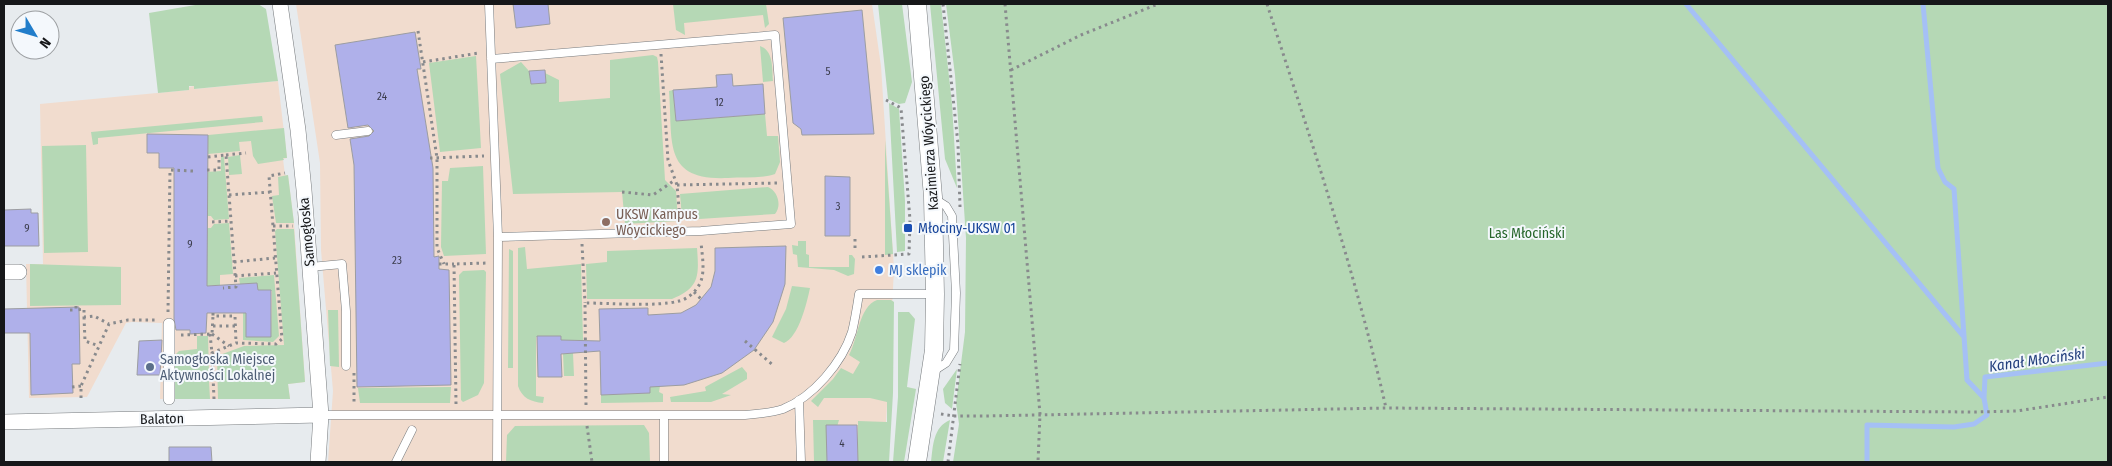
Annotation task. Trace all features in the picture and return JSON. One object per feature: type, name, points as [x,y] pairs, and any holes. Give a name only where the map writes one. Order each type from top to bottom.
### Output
[{"type":"street","name":"Samogłoska","points":[[280,4],[298,130],[310,267],[321,415],[318,462]]},
{"type":"street","name":"Kazimierza Wóycickiego","points":[[917,4],[934,198],[935,294],[931,372],[917,462]]},
{"type":"street","points":[[169,327],[169,399]]},
{"type":"street","name":"Balaton","points":[[4,422],[321,415]]},
{"type":"lane","points":[[489,4],[498,237],[498,462]]},
{"type":"lane","points":[[491,59],[775,35],[791,224],[681,231],[498,237]]},
{"type":"lane","points":[[336,136],[368,132]]},
{"type":"lane","points":[[931,372],[946,363],[954,350],[956,293],[952,216],[946,206],[934,198]]},
{"type":"lane","points":[[310,267],[342,264],[346,311],[346,366]]},
{"type":"lane","points":[[321,415],[761,414],[785,408],[799,400],[822,381],[842,354],[852,333],[859,294],[935,294]]},
{"type":"lane","points":[[799,400],[801,462]]},
{"type":"lane","points":[[664,414],[664,462]]},
{"type":"lane","points":[[396,462],[412,430]]},
{"type":"path","points":[[1005,4],[1040,414],[1038,462]]},
{"type":"path","points":[[1011,70],[1080,35],[1158,4]]},
{"type":"path","points":[[1267,4],[1333,210],[1373,353],[1386,408]]},
{"type":"path","points":[[418,30],[437,158],[437,248],[444,264]]},
{"type":"path","points":[[660,46],[668,160],[677,185],[681,231]]},
{"type":"path","points":[[423,62],[479,53]]},
{"type":"path","points":[[862,257],[909,254],[910,220],[901,108],[886,100]]},
{"type":"path","points":[[208,157],[246,153]]},
{"type":"path","points":[[223,288],[236,287],[226,155]]},
{"type":"path","points":[[207,170],[219,170],[219,156]]},
{"type":"path","points":[[430,158],[484,156]]},
{"type":"path","points":[[169,327],[170,170],[194,171]]},
{"type":"path","points":[[212,353],[236,343],[276,344],[282,339],[269,176],[285,173]]},
{"type":"path","points":[[622,192],[653,195],[675,180]]},
{"type":"path","points":[[677,185],[787,183]]},
{"type":"path","points":[[229,195],[270,192]]},
{"type":"path","points":[[212,222],[231,221]]},
{"type":"path","points":[[273,226],[294,226]]},
{"type":"path","points":[[582,234],[586,405]]},
{"type":"path","points":[[855,237],[855,248]]},
{"type":"path","points":[[585,303],[678,302],[694,292],[702,276],[702,248]]},
{"type":"path","points":[[234,262],[275,258]]},
{"type":"path","points":[[439,264],[488,263]]},
{"type":"path","points":[[454,264],[456,400]]},
{"type":"path","points":[[235,276],[276,273]]},
{"type":"path","points":[[694,292],[702,300]]},
{"type":"path","points":[[70,310],[76,308],[84,310],[85,341],[99,346]]},
{"type":"path","points":[[214,399],[211,334],[213,314],[235,316],[236,343]]},
{"type":"path","points":[[84,317],[94,316],[109,324],[128,320],[211,334],[229,346]]},
{"type":"path","points":[[81,398],[81,386],[109,324]]},
{"type":"path","points":[[213,326],[236,326]]},
{"type":"path","points":[[79,332],[85,332]]},
{"type":"path","points":[[745,341],[774,366]]},
{"type":"path","points":[[72,387],[81,386]]},
{"type":"path","points":[[354,391],[354,398]]},
{"type":"path","points":[[948,462],[954,416],[1386,408],[1978,412],[2017,411],[2108,397]]},
{"type":"path","points":[[587,426],[592,462]]},
{"type":"shaded area","name":"UKSW Kampus Wóycickiego","points":[[296,4],[872,4],[881,66],[894,269],[884,462],[328,462],[333,391],[321,250],[320,163]]},
{"type":"shaded area","points":[[278,81],[287,158],[283,159],[285,175],[288,175],[294,223],[305,382],[288,384],[290,399],[160,399],[162,323],[132,322],[126,323],[87,397],[29,398],[26,264],[43,264],[40,104],[189,90],[189,87],[194,86],[195,89]]},
{"type":"green space","points":[[201,4],[258,4],[266,9],[278,81],[194,89],[194,86],[189,86],[189,90],[158,93],[149,13]]},
{"type":"green space","points":[[673,4],[766,4],[769,24],[765,28],[763,15],[684,23],[685,35],[676,30]]},
{"type":"green space","points":[[878,4],[902,4],[912,82],[905,103],[899,104],[888,99]]},
{"type":"green space","points":[[930,4],[941,4],[952,104],[957,188],[945,159]]},
{"type":"green space","name":"Las Młociński","points":[[946,4],[2108,4],[2108,462],[953,462],[959,424],[956,403],[965,332],[966,238],[955,75]]},
{"type":"green space","points":[[760,46],[765,48],[770,56],[773,81],[763,82]]},
{"type":"green space","points":[[653,55],[657,57],[658,62],[665,180],[676,191],[678,221],[625,224],[622,192],[513,194],[500,74],[521,62],[529,71],[531,84],[546,83],[545,73],[559,80],[559,102],[610,98],[610,60]]},
{"type":"green space","points":[[476,56],[481,148],[440,152],[429,63]]},
{"type":"green space","points":[[673,90],[676,121],[765,114],[767,136],[778,136],[780,162],[775,174],[752,178],[707,177],[691,173],[681,165],[675,155],[672,142],[669,91]]},
{"type":"green space","points":[[889,103],[899,109],[905,201],[905,251],[897,252]]},
{"type":"green space","points":[[262,116],[263,122],[98,138],[98,144],[93,145],[91,132]]},
{"type":"green space","points":[[284,128],[287,158],[283,158],[284,160],[258,164],[253,156],[251,141],[239,142],[240,151],[208,154],[208,135]]},
{"type":"green space","points":[[885,140],[893,254],[885,255]]},
{"type":"green space","points":[[86,145],[88,252],[44,253],[42,146]]},
{"type":"green space","points":[[240,155],[242,174],[229,175],[228,157]]},
{"type":"green space","points":[[221,157],[224,157],[229,219],[214,220],[211,216],[207,216],[207,172],[221,171]]},
{"type":"green space","points":[[483,166],[486,254],[444,256],[441,247],[442,181],[448,181],[450,168]]},
{"type":"green space","points":[[288,175],[294,223],[276,223],[272,196],[279,195],[278,177]]},
{"type":"green space","points":[[768,187],[778,199],[778,207],[775,214],[684,220],[682,218],[680,194]]},
{"type":"green space","points":[[229,223],[233,274],[220,275],[220,285],[207,286],[206,228],[211,228],[214,224]]},
{"type":"green space","points":[[277,229],[294,229],[305,382],[288,384],[290,399],[218,399],[217,356],[244,346],[284,345],[275,231]]},
{"type":"green space","points":[[798,241],[806,241],[809,267],[849,267],[849,255],[852,255],[855,259],[854,274],[848,276],[834,270],[798,267],[797,255],[793,254],[792,245],[798,246]]},
{"type":"green space","points":[[525,247],[527,269],[581,264],[583,340],[561,341],[561,336],[536,337],[536,396],[544,397],[543,403],[528,399],[522,394],[518,386],[518,248]]},
{"type":"green space","points":[[697,248],[698,266],[696,280],[681,295],[672,299],[587,299],[586,264],[607,262],[607,251]]},
{"type":"green space","points":[[509,249],[513,251],[513,368],[508,368]]},
{"type":"green space","points":[[30,264],[121,267],[121,305],[30,306]]},
{"type":"green space","points":[[484,270],[486,272],[484,383],[478,395],[463,402],[461,400],[459,275],[463,271]]},
{"type":"green space","points":[[274,275],[279,336],[273,342],[243,340],[243,313],[246,313],[246,337],[271,337],[272,291],[257,290],[257,283],[240,284],[239,278]]},
{"type":"green space","points":[[792,286],[810,288],[798,327],[794,334],[784,343],[772,337],[786,309]]},
{"type":"green space","points":[[877,300],[891,300],[894,302],[893,393],[889,462],[858,462],[858,421],[887,422],[887,402],[870,398],[824,398],[818,407],[811,401],[841,368],[853,374],[860,362],[849,355],[866,309]]},
{"type":"green space","points":[[328,310],[338,310],[339,367],[330,366]]},
{"type":"green space","points":[[898,312],[909,312],[915,319],[907,387],[916,389],[904,462],[893,462],[898,397]]},
{"type":"green space","points":[[197,336],[208,336],[209,373],[203,373],[201,377],[204,381],[209,381],[210,399],[173,399],[173,357],[179,351],[197,349]]},
{"type":"green space","points":[[573,353],[574,376],[564,376],[563,354]]},
{"type":"green space","points":[[742,367],[747,373],[747,379],[722,394],[731,395],[711,402],[671,402],[670,397],[706,391],[705,387]]},
{"type":"green space","points":[[957,369],[952,409],[945,403],[943,389]]},
{"type":"green space","points":[[650,386],[660,386],[659,392],[663,394],[663,402],[601,403],[601,395],[650,393]]},
{"type":"green space","points":[[451,387],[450,403],[360,403],[358,388]]},
{"type":"green space","points":[[813,420],[839,420],[827,461],[814,461]]},
{"type":"green space","points":[[950,420],[943,462],[931,462],[933,444],[937,432],[944,423]]},
{"type":"green space","points":[[644,425],[649,433],[650,462],[506,462],[507,435],[515,426]]},
{"type":"building","points":[[513,4],[548,4],[550,24],[516,28]]},
{"type":"building","points":[[862,10],[874,134],[802,135],[801,129],[793,123],[783,18]]},
{"type":"building","points":[[415,32],[421,69],[417,69],[433,168],[434,257],[439,256],[439,269],[449,270],[451,385],[357,387],[354,165],[350,139],[369,136],[374,131],[368,125],[348,128],[335,45]]},
{"type":"building","points":[[545,70],[546,83],[531,84],[529,71]]},
{"type":"building","points":[[732,74],[733,86],[763,84],[765,114],[676,121],[673,90],[717,87],[716,75]]},
{"type":"building","points":[[147,134],[208,135],[207,286],[257,283],[258,290],[271,290],[271,337],[246,337],[246,313],[207,313],[206,333],[190,334],[190,330],[176,330],[174,319],[174,168],[159,168],[159,153],[147,153]]},
{"type":"building","points":[[825,176],[850,177],[850,236],[825,236]]},
{"type":"building","points":[[31,209],[31,213],[38,213],[39,246],[4,246],[4,210]]},
{"type":"building","points":[[786,246],[785,284],[773,322],[754,350],[722,373],[684,385],[650,387],[650,393],[601,395],[600,351],[561,354],[562,377],[538,377],[537,336],[561,336],[561,340],[600,341],[599,309],[648,308],[648,315],[681,313],[696,305],[711,287],[715,271],[715,248]]},
{"type":"building","points":[[79,307],[80,364],[72,364],[73,393],[31,395],[30,333],[4,333],[4,309]]},
{"type":"building","points":[[162,340],[160,375],[137,375],[139,341]]},
{"type":"building","points":[[826,425],[857,425],[858,462],[827,462]]},
{"type":"building","points":[[169,447],[211,447],[212,462],[169,462]]},
{"type":"waterway","points":[[1686,4],[1964,337]]},
{"type":"waterway","points":[[1923,4],[1938,168],[1945,182],[1954,189],[1967,380],[1984,398]]},
{"type":"waterway","name":"Kanał Młociński","points":[[1867,462],[1867,425],[1954,427],[1974,424],[1987,415],[1984,398],[1985,377],[2108,363]]},
{"type":"place","name":"UKSW Kampus Wóycickiego","points":[[606,222]]},
{"type":"place","name":"Młociny-UKSW 01","points":[[908,228]]},
{"type":"place","name":"MJ sklepik","points":[[879,270]]},
{"type":"place","name":"Samogłoska Miejsce Aktywności Lokalnej","points":[[150,367]]}]
